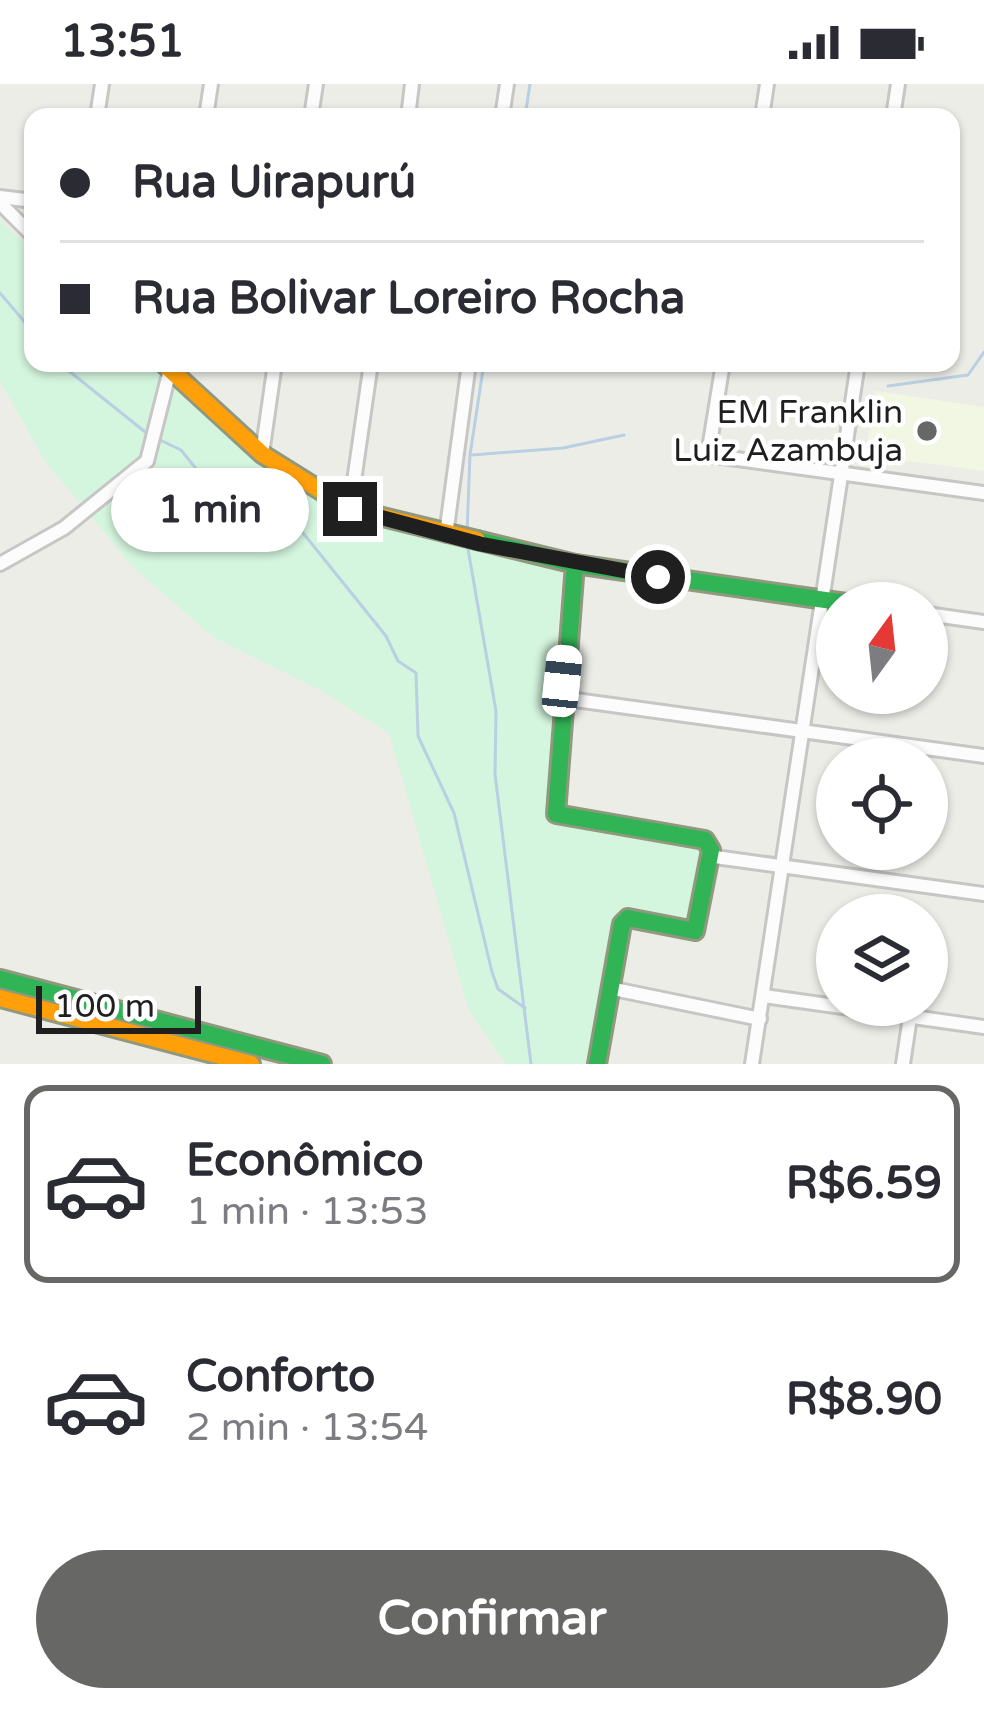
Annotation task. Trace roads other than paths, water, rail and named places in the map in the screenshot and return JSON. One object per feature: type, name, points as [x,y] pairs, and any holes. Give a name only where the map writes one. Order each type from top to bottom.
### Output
[{"type":"main road","points":[[175,372],[262,454],[350,509],[575,564],[816,599]]},
{"type":"main road","points":[[575,564],[561,692],[556,814],[705,840],[708,856],[698,928],[625,920],[598,1064]]},
{"type":"main road","points":[[0,979],[322,1064]]},
{"type":"main road","points":[[0,998],[251,1064]]},
{"type":"street","points":[[0,200],[24,226]]},
{"type":"street","points":[[0,564],[64,528],[147,461],[166,372]]},
{"type":"street","points":[[262,454],[274,372]]},
{"type":"street","points":[[350,509],[370,372]]},
{"type":"street","points":[[462,540],[469,372]]},
{"type":"street","points":[[722,372],[708,455],[984,493]]},
{"type":"street","points":[[825,582],[857,372]]},
{"type":"street","points":[[948,617],[984,622]]},
{"type":"street","points":[[752,1064],[816,639]]},
{"type":"street","points":[[561,692],[984,756]]},
{"type":"street","points":[[708,856],[984,895]]},
{"type":"street","points":[[609,988],[760,1019]]},
{"type":"street","points":[[764,996],[816,1003]]},
{"type":"street","points":[[948,1023],[984,1028]]},
{"type":"street","points":[[904,1064],[909,1026]]},
{"type":"waterway","points":[[526,108],[530,84]]},
{"type":"waterway","points":[[0,293],[24,321]]},
{"type":"waterway","points":[[888,386],[968,375],[984,352]]},
{"type":"waterway","points":[[70,372],[149,435]]},
{"type":"waterway","points":[[467,533],[470,455],[483,372]]},
{"type":"waterway","points":[[472,455],[563,448],[624,435]]},
{"type":"waterway","points":[[158,439],[181,450],[235,517],[295,523],[386,636],[398,661],[416,673],[418,736],[454,813],[492,972],[498,989],[525,1008]]},
{"type":"waterway","points":[[467,543],[496,711],[495,774],[531,1064]]},
{"type":"place","name":"EM Franklin Luiz Azambuja","points":[[927,431]]}]
